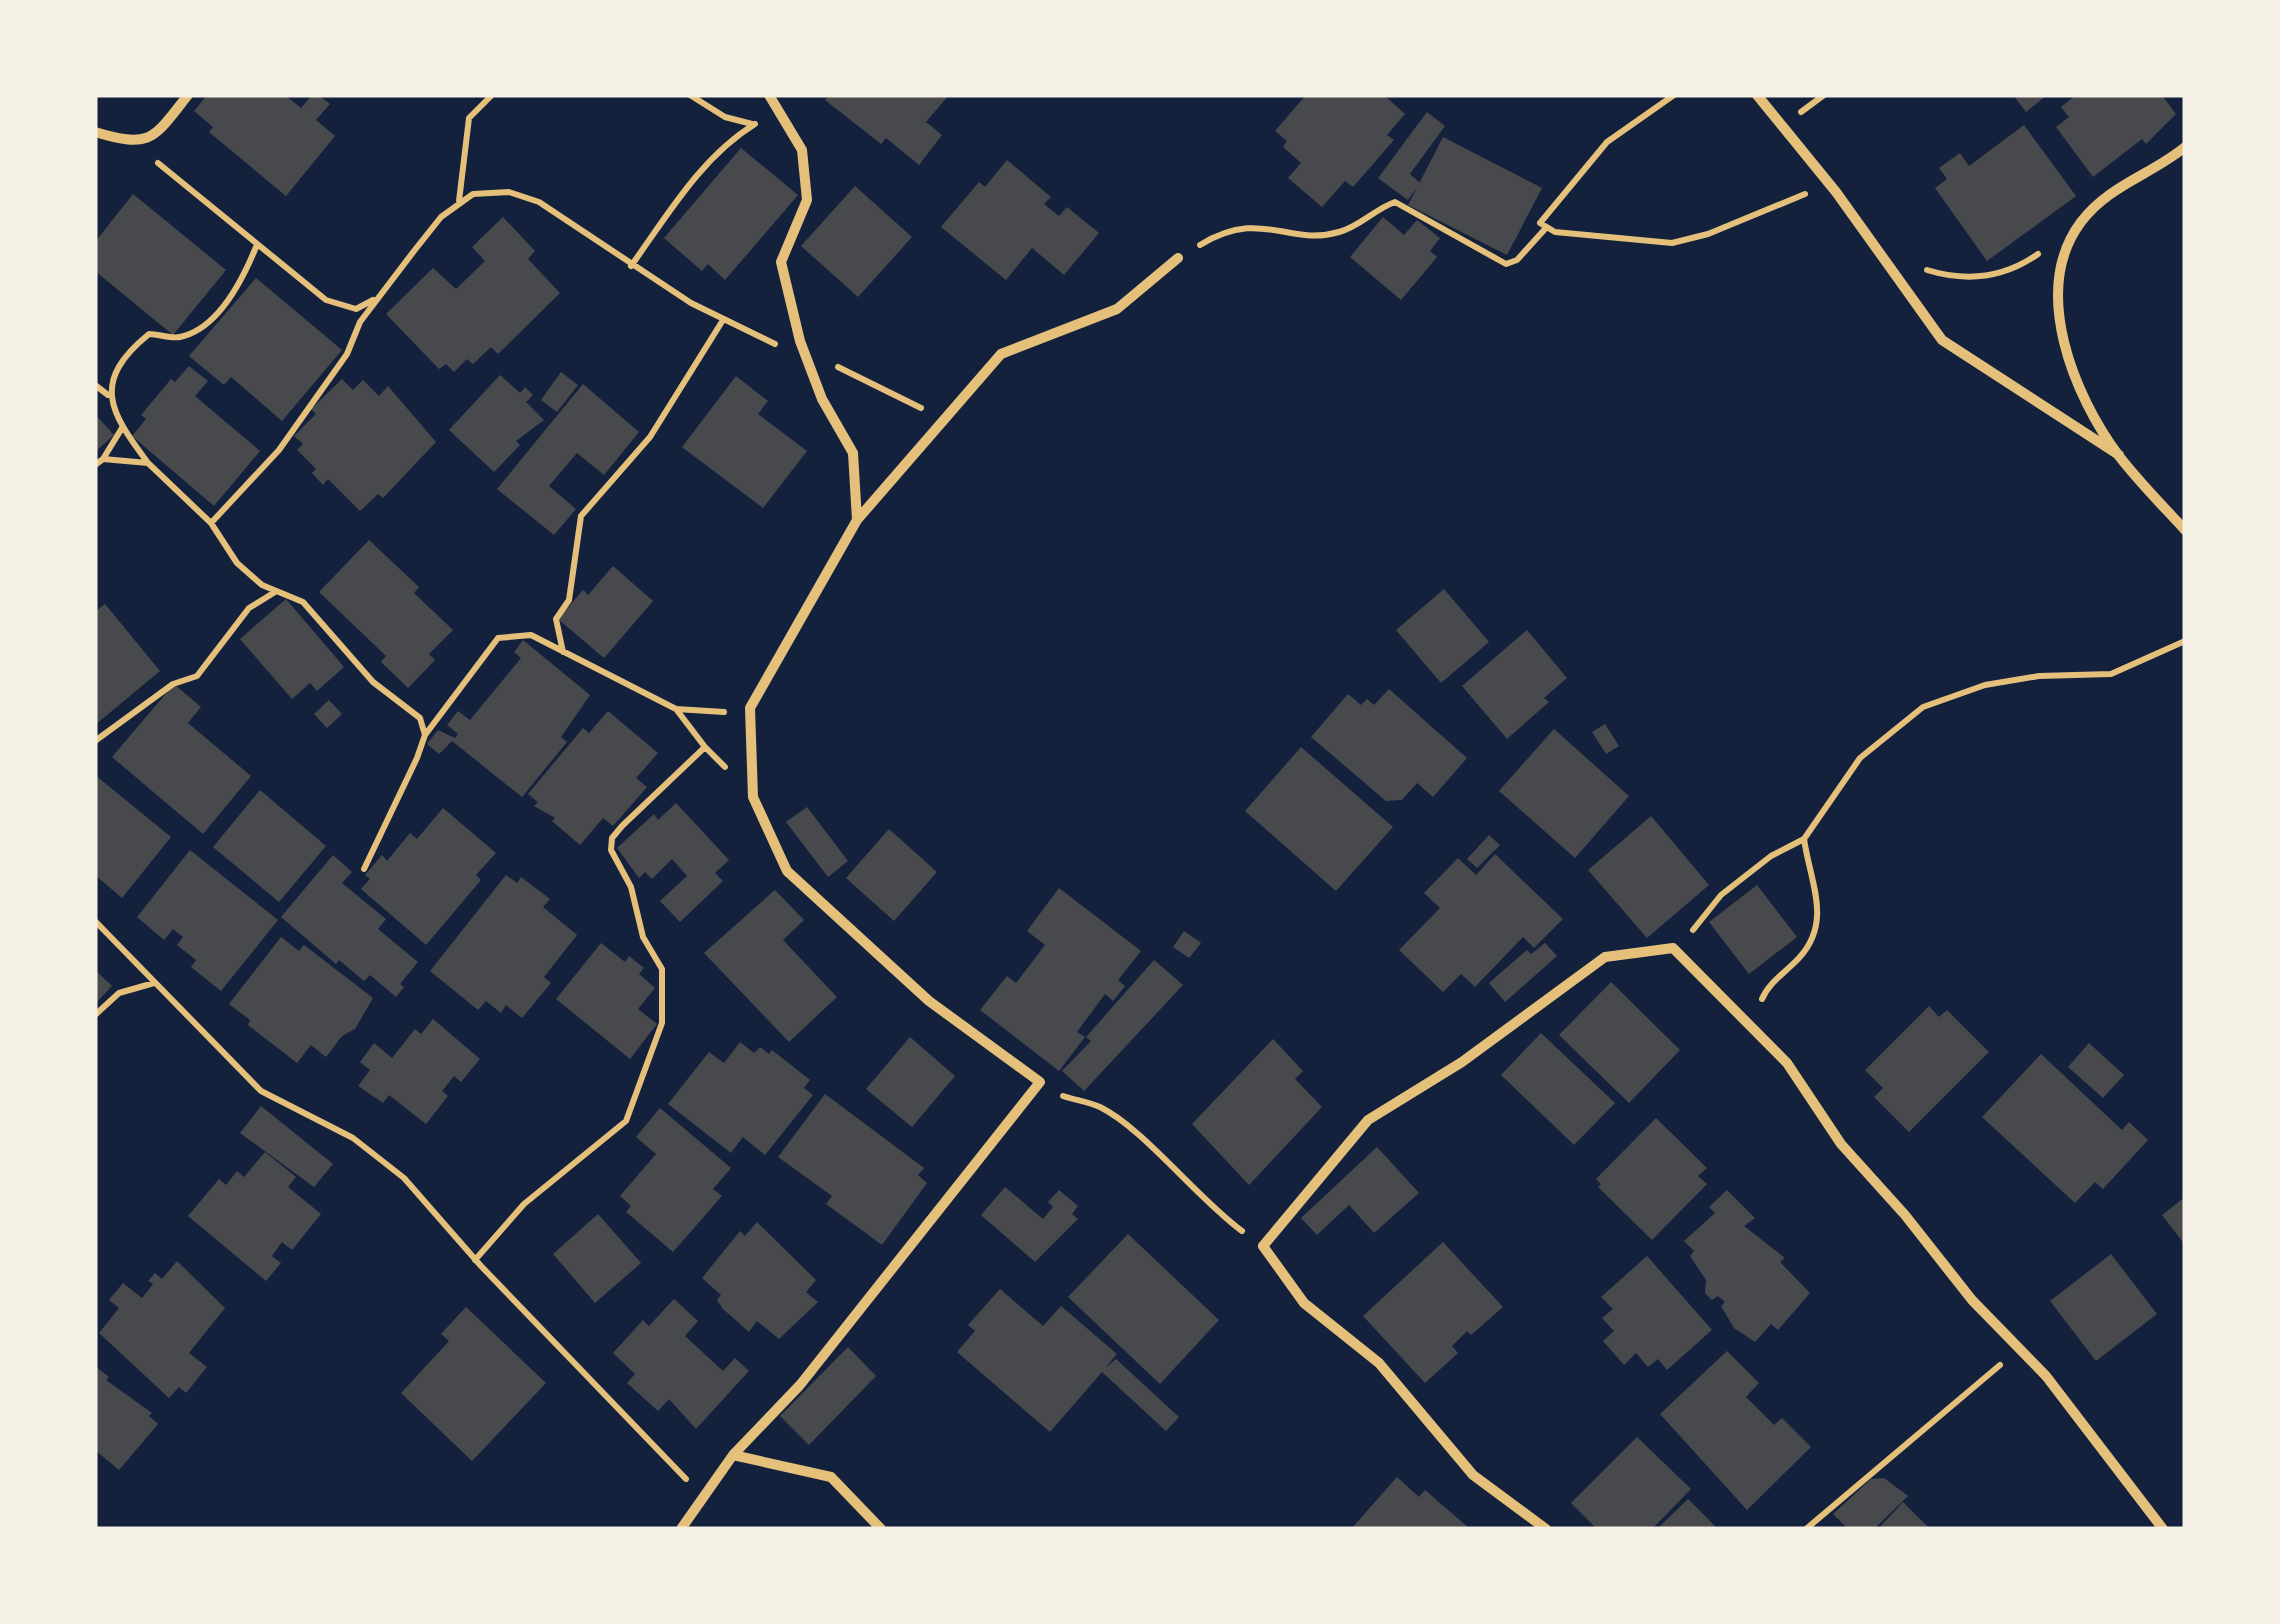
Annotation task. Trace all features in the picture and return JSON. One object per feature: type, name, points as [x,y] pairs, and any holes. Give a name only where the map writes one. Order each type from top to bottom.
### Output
[{"type":"street","points":[[95,132],[132,143],[162,128],[188,95]]},
{"type":"street","points":[[770,95],[802,150],[808,200],[782,262],[822,398],[853,453],[856,520]]},
{"type":"street","points":[[1757,95],[1836,192],[1942,340],[2118,454]]},
{"type":"street","points":[[2185,147],[2160,167],[2112,189],[2079,224],[2058,272],[2061,326],[2084,396],[2118,454],[2185,530]]},
{"type":"street","points":[[681,1529],[706,1499],[733,1455],[800,1385],[1040,1082],[929,1001],[786,871],[753,797],[750,708],[856,520],[1001,354],[1117,309],[1178,258]]},
{"type":"street","points":[[1546,1529],[1473,1475],[1379,1363],[1304,1303],[1263,1246],[1368,1120],[1462,1062],[1605,957],[1674,948],[1787,1062],[1841,1144],[1905,1215],[1972,1300],[2046,1376],[2164,1529]]},
{"type":"street","points":[[733,1455],[831,1477],[881,1529]]},
{"type":"path","points":[[459,201],[470,118],[492,95]]},
{"type":"path","points":[[690,95],[724,117],[754,124],[786,120]]},
{"type":"path","points":[[1674,95],[1608,142],[1540,224],[1546,229],[1672,244],[1708,234],[1798,194],[1836,192]]},
{"type":"path","points":[[631,266],[697,176],[732,139],[754,124]]},
{"type":"path","points":[[132,143],[200,194],[256,247],[326,300],[356,309],[378,297]]},
{"type":"path","points":[[211,523],[279,450],[347,354],[360,322],[378,297],[459,201],[485,191],[509,192],[565,215],[631,266],[723,320],[944,421]]},
{"type":"path","points":[[1178,258],[1214,236],[1253,225],[1319,234],[1342,232],[1374,209],[1395,202],[1506,264],[1517,260],[1546,229]]},
{"type":"path","points":[[1884,257],[1955,279],[1992,276],[2025,263],[2079,224]]},
{"type":"path","points":[[256,247],[243,278],[205,324],[175,339],[149,334],[110,381],[109,396],[122,428],[148,464],[211,523],[238,563],[262,585],[303,602],[360,669],[420,718],[425,735]]},
{"type":"path","points":[[563,652],[556,618],[569,600],[580,516],[650,437],[723,320]]},
{"type":"path","points":[[95,385],[109,396]]},
{"type":"path","points":[[95,465],[122,428]]},
{"type":"path","points":[[103,459],[148,464]]},
{"type":"path","points":[[95,741],[173,684],[197,676],[250,608],[276,591]]},
{"type":"path","points":[[364,869],[425,735],[498,638],[532,635],[676,709],[708,714],[750,708]]},
{"type":"path","points":[[1674,948],[1721,895],[1771,856],[1804,838],[1860,758],[1923,707],[1985,685],[2111,674],[2185,641]]},
{"type":"path","points":[[476,1260],[524,1204],[626,1121],[662,1023],[662,968],[643,937],[631,887],[611,850],[612,838],[622,826],[705,746],[676,709]]},
{"type":"path","points":[[1753,1024],[1766,989],[1798,958],[1817,927],[1816,886],[1804,838]]},
{"type":"path","points":[[95,921],[261,1092],[353,1138],[404,1178],[476,1260],[706,1499]]},
{"type":"path","points":[[95,1015],[119,993],[155,983]]},
{"type":"path","points":[[1040,1082],[1057,1095],[1101,1107],[1206,1205],[1263,1246]]},
{"type":"path","points":[[1806,1529],[2020,1349]]},
{"type":"building","points":[[207,95],[285,95],[301,108],[312,95],[318,95],[330,104],[316,120],[335,136],[286,196],[209,132],[213,127],[194,111]]},
{"type":"building","points":[[829,95],[949,95],[926,122],[942,135],[919,165],[886,138],[881,144],[825,100]]},
{"type":"building","points":[[1306,95],[1384,95],[1405,114],[1387,135],[1394,140],[1353,187],[1345,181],[1322,207],[1288,178],[1301,163],[1283,147],[1287,141],[1275,131]]},
{"type":"building","points":[[2013,95],[2047,95],[2026,112]]},
{"type":"building","points":[[2076,95],[2162,95],[2176,114],[2146,144],[2142,139],[2093,177],[2056,127],[2069,117],[2061,107]]},
{"type":"building","points":[[1427,112],[1445,126],[1410,174],[1420,183],[1408,200],[1378,178]]},
{"type":"building","points":[[2024,125],[2076,196],[1987,261],[1935,188],[1947,179],[1939,168],[1960,153],[1969,166]]},
{"type":"building","points":[[1443,137],[1542,188],[1507,255],[1408,205]]},
{"type":"building","points":[[741,148],[798,195],[725,280],[708,264],[702,271],[664,238]]},
{"type":"building","points":[[1007,160],[1051,197],[1044,204],[1059,216],[1067,207],[1099,233],[1064,275],[1032,248],[1006,280],[941,227],[979,182],[985,187]]},
{"type":"building","points":[[855,186],[912,237],[858,297],[801,246]]},
{"type":"building","points":[[133,194],[226,270],[173,335],[95,271],[95,242]]},
{"type":"building","points":[[503,217],[535,251],[528,259],[560,293],[498,354],[491,347],[473,364],[467,359],[454,372],[446,364],[439,369],[386,314],[433,268],[456,289],[485,261],[472,247]]},
{"type":"building","points":[[1383,217],[1404,235],[1417,220],[1440,238],[1430,251],[1437,257],[1401,300],[1350,257]]},
{"type":"building","points":[[256,278],[342,350],[282,421],[231,377],[224,385],[189,356]]},
{"type":"building","points":[[189,366],[208,381],[195,396],[260,451],[214,506],[132,436],[146,419],[141,415],[171,379],[175,382]]},
{"type":"building","points":[[561,372],[578,385],[557,412],[541,400]]},
{"type":"building","points":[[500,375],[520,393],[525,387],[533,395],[526,402],[544,420],[516,441],[520,445],[494,472],[449,430]]},
{"type":"building","points":[[736,376],[768,401],[758,414],[807,451],[763,508],[682,447]]},
{"type":"building","points":[[342,379],[353,390],[363,380],[379,396],[388,386],[436,442],[383,498],[378,494],[360,511],[328,479],[323,485],[312,473],[316,469],[297,450],[303,444],[294,436],[316,414],[311,409]]},
{"type":"building","points":[[583,384],[639,432],[604,475],[577,453],[549,486],[576,509],[554,535],[497,489]]},
{"type":"building","points":[[95,414],[114,435],[95,452]]},
{"type":"building","points":[[369,540],[419,587],[414,593],[453,630],[429,654],[435,660],[408,688],[381,662],[386,656],[319,592]]},
{"type":"building","points":[[613,566],[653,601],[604,658],[558,619],[583,590],[588,595]]},
{"type":"building","points":[[1444,589],[1489,642],[1441,683],[1396,630]]},
{"type":"building","points":[[286,599],[344,667],[317,691],[310,683],[292,699],[240,639]]},
{"type":"building","points":[[105,604],[160,671],[95,725],[95,612]]},
{"type":"building","points":[[1527,630],[1567,678],[1544,698],[1549,702],[1507,739],[1462,686]]},
{"type":"building","points":[[523,640],[590,695],[561,737],[567,742],[522,797],[452,741],[439,754],[427,744],[438,730],[455,738],[458,734],[447,725],[458,711],[470,720],[521,658],[514,652]]},
{"type":"building","points":[[174,684],[201,707],[188,723],[251,776],[203,834],[112,757]]},
{"type":"building","points":[[1389,689],[1467,758],[1433,797],[1417,783],[1402,800],[1386,801],[1311,737],[1348,694],[1361,705],[1367,699],[1374,705]]},
{"type":"building","points":[[329,700],[342,714],[327,728],[314,714]]},
{"type":"building","points":[[608,711],[658,753],[636,778],[647,787],[613,826],[603,818],[580,845],[552,821],[555,818],[534,806],[538,802],[528,794],[583,728],[589,733]]},
{"type":"building","points":[[1605,724],[1619,746],[1606,754],[1592,732]]},
{"type":"building","points":[[1554,729],[1629,796],[1575,858],[1499,791]]},
{"type":"building","points":[[1301,747],[1393,827],[1336,891],[1245,811]]},
{"type":"building","points":[[95,775],[171,837],[122,898],[95,875]]},
{"type":"building","points":[[260,790],[326,846],[279,902],[213,847]]},
{"type":"building","points":[[676,803],[729,860],[715,873],[723,881],[680,922],[660,901],[687,876],[672,859],[652,879],[645,872],[639,878],[617,848],[654,814],[658,820]]},
{"type":"building","points":[[807,807],[848,861],[828,877],[786,822]]},
{"type":"building","points":[[443,808],[496,853],[476,875],[481,880],[426,945],[361,889],[370,879],[365,875],[382,855],[387,861],[410,833],[417,839]]},
{"type":"building","points":[[1651,816],[1709,885],[1647,938],[1588,870]]},
{"type":"building","points":[[889,829],[937,872],[894,921],[846,878]]},
{"type":"building","points":[[1489,835],[1500,845],[1477,868],[1467,859]]},
{"type":"building","points":[[190,850],[278,920],[221,991],[191,967],[196,960],[177,945],[183,937],[173,929],[164,940],[137,917]]},
{"type":"building","points":[[1495,854],[1563,919],[1534,948],[1523,937],[1475,987],[1461,974],[1443,992],[1399,950],[1440,908],[1424,893],[1458,858],[1476,875]]},
{"type":"building","points":[[333,855],[352,872],[342,883],[386,919],[378,929],[418,962],[400,984],[404,987],[396,997],[370,975],[364,981],[339,960],[336,964],[281,917]]},
{"type":"building","points":[[506,875],[517,883],[521,877],[550,899],[543,907],[577,935],[544,977],[551,983],[522,1018],[506,1005],[501,1013],[486,1001],[478,1010],[430,971]]},
{"type":"building","points":[[1757,885],[1797,937],[1749,974],[1709,922]]},
{"type":"building","points":[[1059,888],[1141,951],[1118,980],[1125,986],[1113,1001],[1105,994],[1077,1032],[1085,1037],[1059,1071],[980,1010],[1007,976],[1016,983],[1045,945],[1027,931]]},
{"type":"building","points":[[775,890],[804,920],[783,940],[837,997],[789,1042],[704,953]]},
{"type":"building","points":[[1184,931],[1201,943],[1189,958],[1173,947]]},
{"type":"building","points":[[281,937],[299,951],[304,945],[373,998],[355,1029],[342,1036],[326,1057],[311,1045],[297,1063],[248,1025],[250,1020],[229,1004]]},
{"type":"building","points":[[601,943],[625,962],[629,956],[644,968],[639,974],[655,988],[638,1009],[657,1024],[630,1059],[556,999]]},
{"type":"building","points":[[1545,943],[1557,956],[1505,1002],[1489,983],[1527,950],[1531,954]]},
{"type":"building","points":[[1154,960],[1183,985],[1084,1091],[1062,1071],[1091,1041],[1086,1037]]},
{"type":"building","points":[[95,970],[112,986],[95,1004]]},
{"type":"building","points":[[1611,982],[1680,1050],[1629,1103],[1559,1035]]},
{"type":"building","points":[[1929,1006],[1939,1017],[1947,1010],[1989,1052],[1909,1132],[1874,1097],[1883,1088],[1865,1070]]},
{"type":"building","points":[[433,1019],[480,1059],[461,1082],[454,1076],[442,1091],[448,1096],[426,1124],[389,1095],[383,1103],[358,1086],[370,1070],[360,1062],[374,1043],[392,1058],[415,1029],[421,1034]]},
{"type":"building","points":[[1541,1033],[1615,1103],[1574,1145],[1501,1075]]},
{"type":"building","points":[[910,1037],[955,1076],[912,1127],[866,1089]]},
{"type":"building","points":[[1273,1039],[1303,1071],[1295,1079],[1322,1107],[1249,1185],[1192,1124]]},
{"type":"building","points":[[740,1042],[754,1053],[760,1047],[769,1054],[772,1050],[810,1080],[804,1088],[813,1095],[765,1155],[743,1137],[731,1153],[668,1104],[709,1052],[724,1063]]},
{"type":"building","points":[[2089,1043],[2124,1075],[2103,1098],[2068,1067]]},
{"type":"building","points":[[2041,1054],[2122,1130],[2129,1122],[2148,1140],[2103,1189],[2095,1182],[2075,1203],[1982,1117]]},
{"type":"building","points":[[825,1094],[924,1168],[918,1175],[927,1183],[882,1245],[826,1204],[832,1196],[778,1157]]},
{"type":"building","points":[[261,1106],[333,1164],[314,1187],[240,1133]]},
{"type":"building","points":[[660,1108],[731,1168],[713,1189],[722,1196],[673,1252],[626,1212],[631,1206],[620,1196],[656,1154],[636,1137]]},
{"type":"building","points":[[1656,1118],[1707,1168],[1698,1176],[1707,1184],[1652,1240],[1598,1187],[1601,1184],[1596,1179]]},
{"type":"building","points":[[1377,1147],[1419,1193],[1374,1233],[1349,1205],[1317,1235],[1301,1218]]},
{"type":"building","points":[[265,1152],[296,1177],[288,1187],[321,1214],[292,1250],[282,1242],[272,1256],[281,1263],[266,1281],[188,1216],[219,1179],[226,1185],[237,1171],[244,1177]]},
{"type":"building","points":[[1005,1187],[1043,1219],[1053,1207],[1048,1202],[1059,1190],[1078,1206],[1072,1214],[1078,1219],[1035,1262],[981,1215]]},
{"type":"building","points":[[1727,1190],[1755,1218],[1744,1226],[1785,1258],[1780,1262],[1810,1293],[1778,1330],[1771,1324],[1755,1342],[1734,1328],[1721,1306],[1725,1302],[1718,1296],[1712,1300],[1705,1293],[1706,1280],[1690,1256],[1694,1251],[1684,1241],[1715,1213],[1709,1207]]},
{"type":"building","points":[[2185,1197],[2185,1245],[2162,1215]]},
{"type":"building","points":[[598,1214],[641,1263],[595,1303],[553,1254]]},
{"type":"building","points":[[757,1222],[816,1280],[806,1292],[818,1302],[779,1339],[757,1321],[749,1332],[723,1309],[717,1300],[721,1295],[702,1278],[740,1231],[745,1236]]},
{"type":"building","points":[[1128,1234],[1219,1320],[1160,1384],[1068,1297]]},
{"type":"building","points":[[1443,1242],[1503,1307],[1471,1335],[1467,1331],[1452,1346],[1458,1353],[1425,1383],[1363,1316]]},
{"type":"building","points":[[2111,1254],[2157,1314],[2096,1361],[2050,1301]]},
{"type":"building","points":[[1647,1256],[1712,1330],[1667,1370],[1658,1359],[1648,1367],[1636,1353],[1624,1365],[1603,1341],[1614,1331],[1602,1318],[1613,1309],[1601,1297]]},
{"type":"building","points":[[177,1261],[225,1308],[189,1353],[207,1367],[186,1393],[179,1387],[169,1398],[99,1333],[119,1308],[109,1300],[123,1283],[142,1298],[153,1284],[148,1281],[155,1273],[162,1279]]},
{"type":"building","points":[[1000,1289],[1043,1326],[1061,1306],[1117,1354],[1105,1368],[1116,1359],[1179,1417],[1166,1431],[1102,1372],[1050,1432],[957,1352],[975,1331],[968,1325]]},
{"type":"building","points":[[674,1299],[698,1321],[685,1336],[723,1371],[735,1358],[749,1371],[696,1429],[669,1399],[658,1411],[627,1383],[635,1374],[613,1353],[643,1320],[649,1326]]},
{"type":"building","points":[[466,1307],[546,1383],[472,1461],[401,1393],[449,1341],[441,1334]]},
{"type":"building","points":[[848,1347],[876,1376],[809,1445],[780,1416]]},
{"type":"building","points":[[1727,1351],[1759,1383],[1746,1397],[1774,1425],[1782,1418],[1811,1447],[1747,1510],[1660,1414]]},
{"type":"building","points":[[95,1366],[109,1377],[106,1380],[152,1413],[149,1416],[158,1424],[119,1470],[95,1450]]},
{"type":"building","points":[[1637,1437],[1691,1489],[1652,1529],[1597,1529],[1571,1503]]},
{"type":"building","points":[[1397,1477],[1419,1497],[1425,1490],[1470,1529],[1351,1529]]},
{"type":"building","points":[[1884,1478],[1908,1496],[1874,1529],[1848,1529],[1833,1514],[1871,1479]]},
{"type":"building","points":[[1688,1499],[1718,1529],[1657,1529]]},
{"type":"building","points":[[1903,1502],[1928,1527],[1878,1529]]}]
